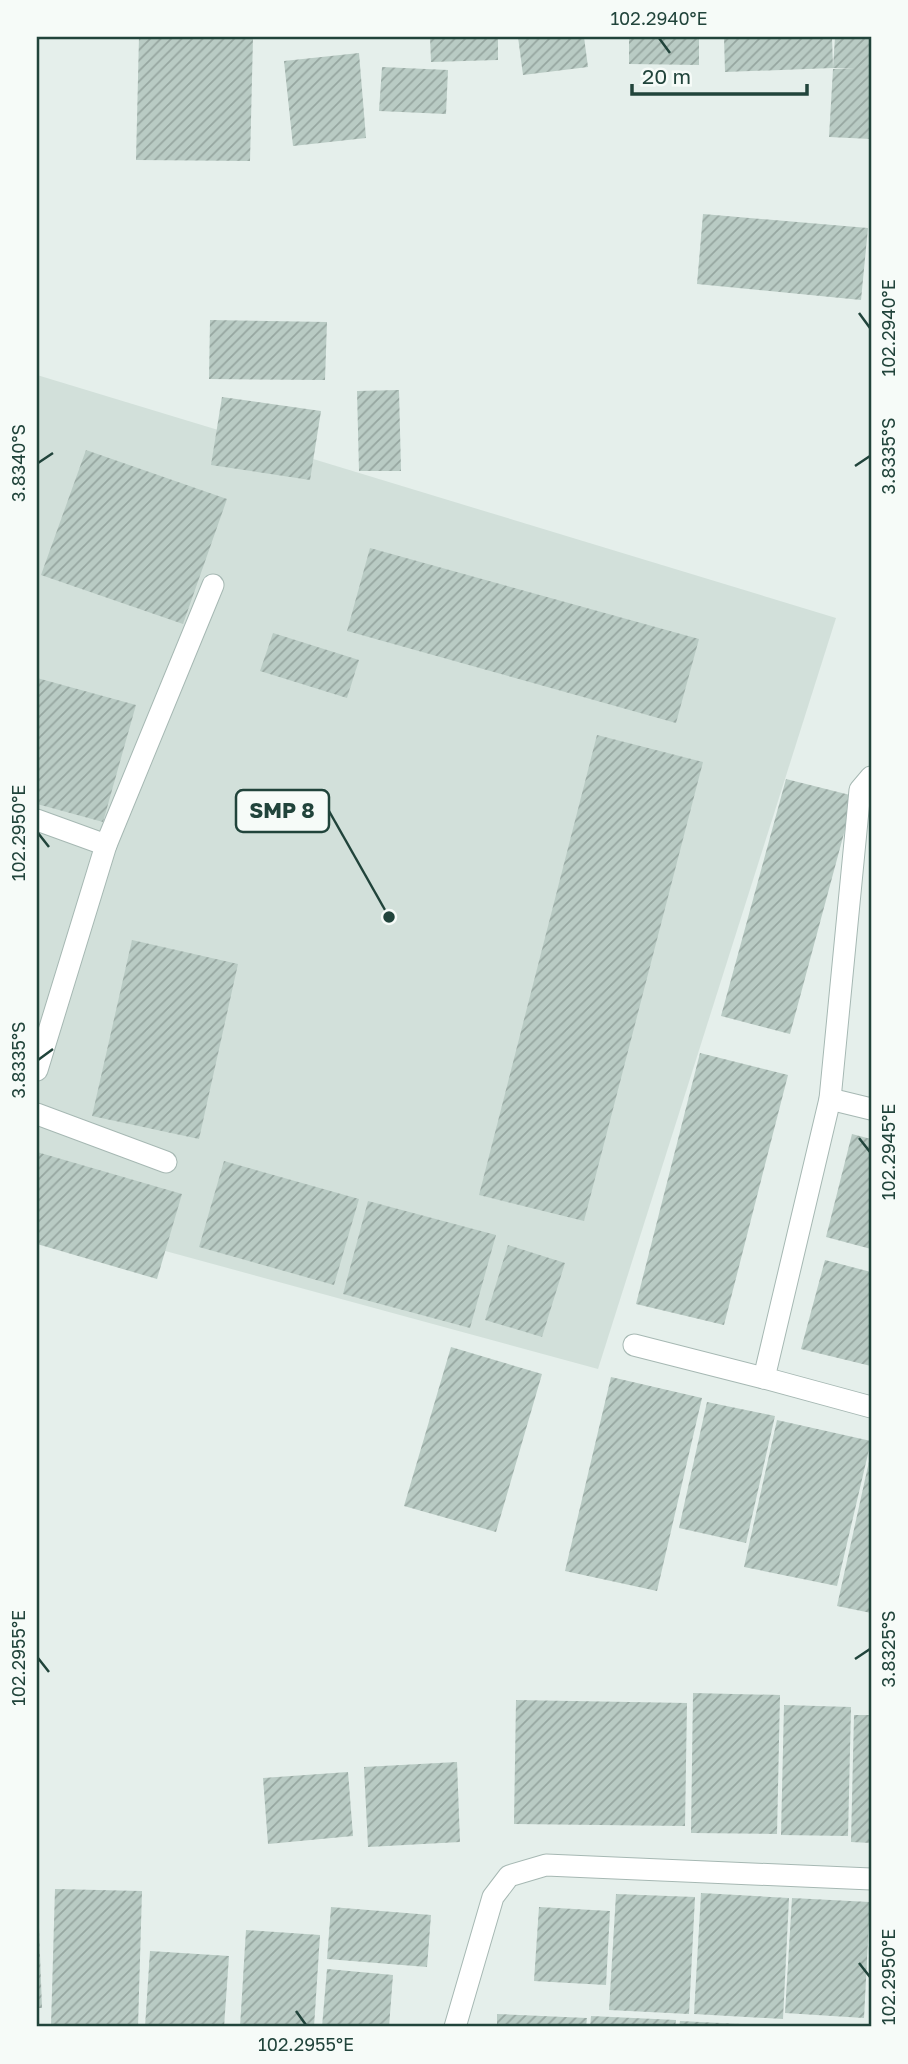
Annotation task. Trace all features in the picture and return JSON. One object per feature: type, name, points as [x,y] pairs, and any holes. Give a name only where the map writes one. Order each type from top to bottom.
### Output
[{"type":"street","points":[[37,1070],[106,845],[213,585]]},
{"type":"street","points":[[764,1377],[830,1099],[860,790],[871,777]]},
{"type":"street","points":[[37,820],[106,845]]},
{"type":"street","points":[[830,1099],[871,1109]]},
{"type":"street","points":[[37,1114],[166,1162]]},
{"type":"street","points":[[635,1345],[871,1407]]},
{"type":"street","points":[[455,2027],[492,1896],[509,1876],[546,1865],[871,1879]]},
{"type":"shaded area","points":[[37,375],[836,618],[598,1369],[37,1216]]},
{"type":"building","points":[[139,37],[253,37],[250,161],[136,160]]},
{"type":"building","points":[[430,37],[498,37],[498,60],[431,62]]},
{"type":"building","points":[[518,37],[584,37],[588,67],[523,75]]},
{"type":"building","points":[[629,37],[699,37],[699,65],[629,64]]},
{"type":"building","points":[[724,37],[832,37],[833,68],[725,72]]},
{"type":"building","points":[[835,37],[871,37],[871,139],[829,137],[833,69],[855,69],[833,68]]},
{"type":"building","points":[[359,53],[366,138],[293,146],[284,61]]},
{"type":"building","points":[[382,67],[448,70],[446,114],[379,111]]},
{"type":"building","points":[[703,214],[868,228],[861,300],[697,284]]},
{"type":"building","points":[[210,320],[327,322],[325,380],[209,379]]},
{"type":"building","points":[[399,390],[401,471],[359,471],[357,391]]},
{"type":"building","points":[[222,397],[321,411],[310,480],[211,465]]},
{"type":"building","points":[[86,450],[227,499],[183,624],[41,575]]},
{"type":"building","points":[[370,548],[699,639],[676,723],[347,631]]},
{"type":"building","points":[[273,633],[359,660],[347,698],[260,671]]},
{"type":"building","points":[[37,678],[136,705],[103,822],[37,804]]},
{"type":"building","points":[[597,735],[703,762],[584,1221],[479,1195]]},
{"type":"building","points":[[786,779],[854,796],[790,1034],[721,1016]]},
{"type":"building","points":[[132,940],[238,964],[199,1139],[92,1116]]},
{"type":"building","points":[[700,1053],[788,1075],[724,1325],[636,1304]]},
{"type":"building","points":[[852,1134],[871,1139],[871,1249],[826,1237]]},
{"type":"building","points":[[37,1152],[182,1194],[157,1279],[37,1244]]},
{"type":"building","points":[[224,1161],[359,1199],[334,1285],[199,1247]]},
{"type":"building","points":[[368,1201],[496,1235],[470,1328],[343,1294]]},
{"type":"building","points":[[508,1245],[565,1263],[542,1337],[485,1320]]},
{"type":"building","points":[[825,1260],[871,1272],[871,1366],[801,1349]]},
{"type":"building","points":[[451,1347],[542,1374],[496,1532],[404,1506]]},
{"type":"building","points":[[611,1377],[702,1398],[657,1591],[565,1571]]},
{"type":"building","points":[[707,1402],[775,1416],[746,1543],[679,1528]]},
{"type":"building","points":[[777,1420],[871,1441],[837,1586],[744,1567]]},
{"type":"building","points":[[871,1457],[871,1613],[837,1606]]},
{"type":"building","points":[[693,1693],[780,1695],[777,1834],[691,1833]]},
{"type":"building","points":[[516,1700],[687,1703],[685,1826],[514,1824]]},
{"type":"building","points":[[784,1705],[851,1707],[848,1836],[781,1835]]},
{"type":"building","points":[[854,1715],[871,1715],[871,1843],[851,1842]]},
{"type":"building","points":[[457,1762],[460,1842],[368,1847],[364,1767]]},
{"type":"building","points":[[348,1772],[353,1836],[268,1844],[263,1778]]},
{"type":"building","points":[[55,1889],[142,1891],[138,2027],[51,2026]]},
{"type":"building","points":[[701,1893],[789,1898],[783,2019],[694,2014]]},
{"type":"building","points":[[616,1894],[695,1897],[689,2014],[609,2010]]},
{"type":"building","points":[[792,1898],[870,1902],[864,2018],[785,2013]]},
{"type":"building","points":[[331,1907],[431,1915],[427,1967],[327,1959]]},
{"type":"building","points":[[539,1907],[610,1911],[606,1985],[534,1981]]},
{"type":"building","points":[[39,1928],[42,2008],[37,2008]]},
{"type":"building","points":[[246,1930],[320,1935],[314,2027],[240,2027]]},
{"type":"building","points":[[150,1951],[229,1956],[224,2027],[145,2027]]},
{"type":"building","points":[[327,1969],[393,1975],[389,2027],[322,2027]]},
{"type":"building","points":[[497,2014],[587,2018],[586,2027],[497,2027]]},
{"type":"building","points":[[591,2016],[676,2020],[675,2027],[590,2027]]},
{"type":"building","points":[[680,2021],[762,2025],[679,2027]]},
{"type":"place","name":"SMP 8","points":[[389,917]]}]
